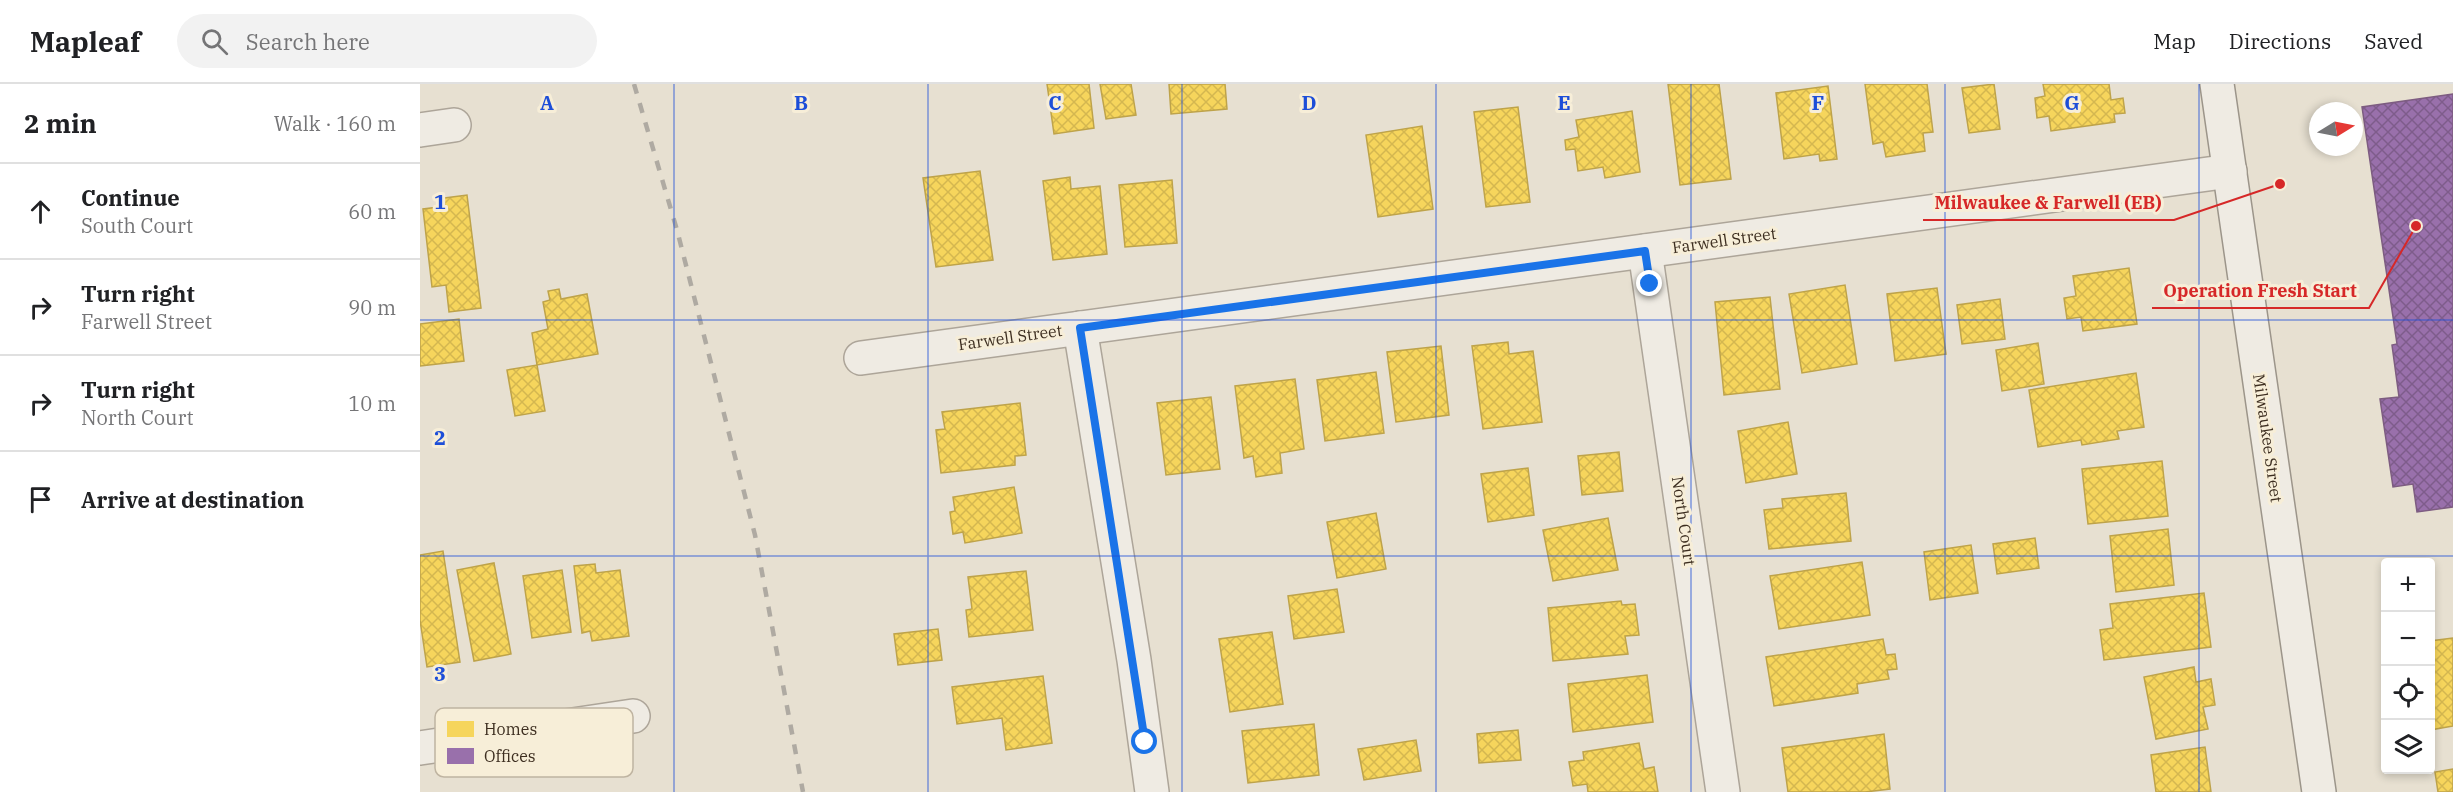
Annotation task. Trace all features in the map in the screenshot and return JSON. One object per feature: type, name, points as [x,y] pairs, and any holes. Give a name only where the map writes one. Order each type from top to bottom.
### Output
[{"type":"street","name":"Milwaukee Street","points":[[2217,84],[2319,792]]},
{"type":"street","points":[[420,130],[454,125]]},
{"type":"street","name":"Farwell Street","points":[[861,358],[2230,171]]},
{"type":"street","name":"North Court","points":[[1645,251],[1723,792]]},
{"type":"street","points":[[1080,328],[1132,649],[1152,792]]},
{"type":"street","points":[[420,748],[435,746]]},
{"type":"building: Homes","points":[[1047,84],[1089,84],[1094,128],[1054,134]]},
{"type":"building: Homes","points":[[1100,84],[1131,84],[1136,115],[1106,119]]},
{"type":"building: Homes","points":[[1169,84],[1225,84],[1227,109],[1171,114]]},
{"type":"building: Homes","points":[[1668,84],[1719,84],[1731,179],[1680,185]]},
{"type":"building: Homes","points":[[1865,84],[1927,84],[1933,132],[1923,133],[1925,151],[1886,157],[1883,142],[1873,144]]},
{"type":"building: Homes","points":[[1994,84],[2000,129],[1969,133],[1962,88]]},
{"type":"building: Homes","points":[[2043,84],[2109,84],[2111,100],[2123,98],[2125,113],[2114,114],[2115,122],[2051,131],[2049,116],[2037,118],[2035,98],[2045,96]]},
{"type":"building: Homes","points":[[1828,86],[1837,159],[1820,161],[1819,154],[1784,159],[1776,93]]},
{"type":"building: Homes","points":[[1518,107],[1530,202],[1486,207],[1474,112]]},
{"type":"building: Homes","points":[[1632,111],[1640,172],[1605,178],[1603,167],[1578,171],[1575,149],[1566,150],[1565,140],[1579,137],[1576,120]]},
{"type":"building: Homes","points":[[1422,126],[1433,209],[1378,217],[1366,135]]},
{"type":"building: Homes","points":[[980,171],[993,260],[936,267],[923,178]]},
{"type":"building: Homes","points":[[1070,177],[1071,189],[1100,186],[1107,254],[1053,260],[1043,181]]},
{"type":"building: Homes","points":[[1172,180],[1177,243],[1125,247],[1119,185]]},
{"type":"building: Homes","points":[[467,195],[481,308],[449,312],[446,285],[432,287],[423,209],[439,207],[437,199]]},
{"type":"building: Homes","points":[[2129,268],[2137,324],[2083,331],[2081,317],[2067,319],[2064,298],[2076,296],[2073,276]]},
{"type":"building: Homes","points":[[1845,285],[1857,364],[1802,373],[1789,294]]},
{"type":"building: Homes","points":[[1937,288],[1946,354],[1895,361],[1887,294]]},
{"type":"building: Homes","points":[[559,289],[561,299],[587,294],[598,354],[537,365],[532,333],[548,329],[543,302],[550,300],[548,291]]},
{"type":"building: Homes","points":[[1770,297],[1780,389],[1724,395],[1715,302]]},
{"type":"building: Homes","points":[[2000,299],[2005,339],[1962,344],[1957,305]]},
{"type":"building: Homes","points":[[459,319],[464,361],[420,366],[420,324]]},
{"type":"building: Homes","points":[[1508,342],[1509,354],[1533,351],[1542,422],[1483,429],[1472,346]]},
{"type":"building: Homes","points":[[2038,343],[2044,384],[2002,391],[1996,350]]},
{"type":"building: Homes","points":[[1441,346],[1449,415],[1396,422],[1387,352]]},
{"type":"building: Homes","points":[[537,365],[545,411],[515,416],[507,370]]},
{"type":"building: Homes","points":[[1376,372],[1384,433],[1325,441],[1317,380]]},
{"type":"building: Homes","points":[[2136,373],[2144,427],[2117,431],[2119,439],[2082,445],[2081,440],[2038,447],[2029,390]]},
{"type":"building: Homes","points":[[1295,379],[1304,449],[1280,453],[1282,473],[1256,477],[1253,456],[1244,458],[1235,386]]},
{"type":"building: Homes","points":[[1211,397],[1220,469],[1166,475],[1157,403]]},
{"type":"building: Homes","points":[[1020,403],[1026,455],[1015,456],[1015,465],[941,473],[936,430],[945,429],[942,412]]},
{"type":"building: Homes","points":[[1788,422],[1797,474],[1746,483],[1738,431]]},
{"type":"building: Homes","points":[[1619,452],[1623,491],[1582,495],[1578,456]]},
{"type":"building: Homes","points":[[2162,461],[2168,516],[2088,524],[2082,469]]},
{"type":"building: Homes","points":[[1528,468],[1534,515],[1488,522],[1481,474]]},
{"type":"building: Homes","points":[[1014,487],[1022,533],[965,543],[963,532],[953,534],[950,512],[955,511],[953,497]]},
{"type":"building: Homes","points":[[1846,493],[1851,541],[1769,549],[1764,510],[1783,508],[1782,499]]},
{"type":"building: Homes","points":[[1376,513],[1386,569],[1337,578],[1327,522]]},
{"type":"building: Homes","points":[[1608,518],[1618,570],[1553,581],[1543,530]]},
{"type":"building: Homes","points":[[2168,529],[2174,585],[2116,592],[2110,536]]},
{"type":"building: Homes","points":[[2035,538],[2039,568],[1997,574],[1993,544]]},
{"type":"building: Homes","points":[[1971,545],[1978,593],[1930,600],[1924,552]]},
{"type":"building: Homes","points":[[443,551],[460,662],[427,667],[420,620],[420,555]]},
{"type":"building: Homes","points":[[1862,562],[1870,615],[1779,629],[1770,576]]},
{"type":"building: Homes","points":[[494,563],[511,654],[474,661],[457,570]]},
{"type":"building: Homes","points":[[595,564],[596,573],[620,570],[629,636],[592,641],[590,631],[582,633],[574,566]]},
{"type":"building: Homes","points":[[562,570],[571,632],[532,638],[523,576]]},
{"type":"building: Homes","points":[[1026,571],[1033,630],[969,637],[966,610],[972,609],[968,577]]},
{"type":"building: Homes","points":[[1337,589],[1344,632],[1294,639],[1288,596]]},
{"type":"building: Homes","points":[[2204,593],[2211,647],[2104,660],[2100,630],[2113,628],[2110,604]]},
{"type":"building: Homes","points":[[1621,601],[1622,605],[1635,604],[1639,635],[1625,636],[1628,654],[1553,661],[1548,608]]},
{"type":"building: Homes","points":[[938,629],[942,660],[898,665],[894,634]]},
{"type":"building: Homes","points":[[1272,632],[1283,704],[1230,712],[1219,639]]},
{"type":"building: Homes","points":[[2453,638],[2453,726],[2435,729],[2435,666],[2435,640]]},
{"type":"building: Homes","points":[[1883,639],[1886,655],[1895,654],[1897,669],[1887,670],[1889,679],[1857,684],[1858,693],[1774,706],[1766,657]]},
{"type":"building: Homes","points":[[2194,667],[2196,682],[2211,679],[2215,705],[2203,707],[2208,729],[2156,739],[2144,677]]},
{"type":"building: Homes","points":[[1647,675],[1653,722],[1573,732],[1568,684]]},
{"type":"building: Homes","points":[[1043,676],[1052,743],[1006,750],[1002,718],[957,724],[952,687]]},
{"type":"building: Homes","points":[[1314,724],[1319,775],[1248,783],[1242,731]]},
{"type":"building: Homes","points":[[1518,730],[1521,760],[1479,763],[1477,734]]},
{"type":"building: Homes","points":[[1884,734],[1890,789],[1865,792],[1788,792],[1782,748]]},
{"type":"building: Homes","points":[[1416,740],[1421,771],[1364,780],[1358,749]]},
{"type":"building: Homes","points":[[1639,743],[1644,769],[1654,767],[1658,792],[1588,792],[1587,784],[1573,786],[1569,762],[1584,760],[1583,752]]},
{"type":"building: Homes","points":[[2205,747],[2211,792],[2156,792],[2151,755]]},
{"type":"building: Homes","points":[[2453,769],[2453,792],[2438,792],[2435,772]]},
{"type":"building: Offices","points":[[2453,94],[2453,507],[2417,512],[2413,484],[2393,487],[2380,399],[2399,397],[2392,345],[2397,344],[2363,107]]},
{"type":"railway","points":[[634,84],[677,230],[755,535],[803,792]]},
{"type":"place","name":"Milwaukee & Farwell (EB)","points":[[2280,184]]},
{"type":"place","name":"Operation Fresh Start","points":[[2416,226]]},
{"type":"route","points":[[1145,742],[1134,660],[1080,328],[1645,251],[1650,284]]}]
